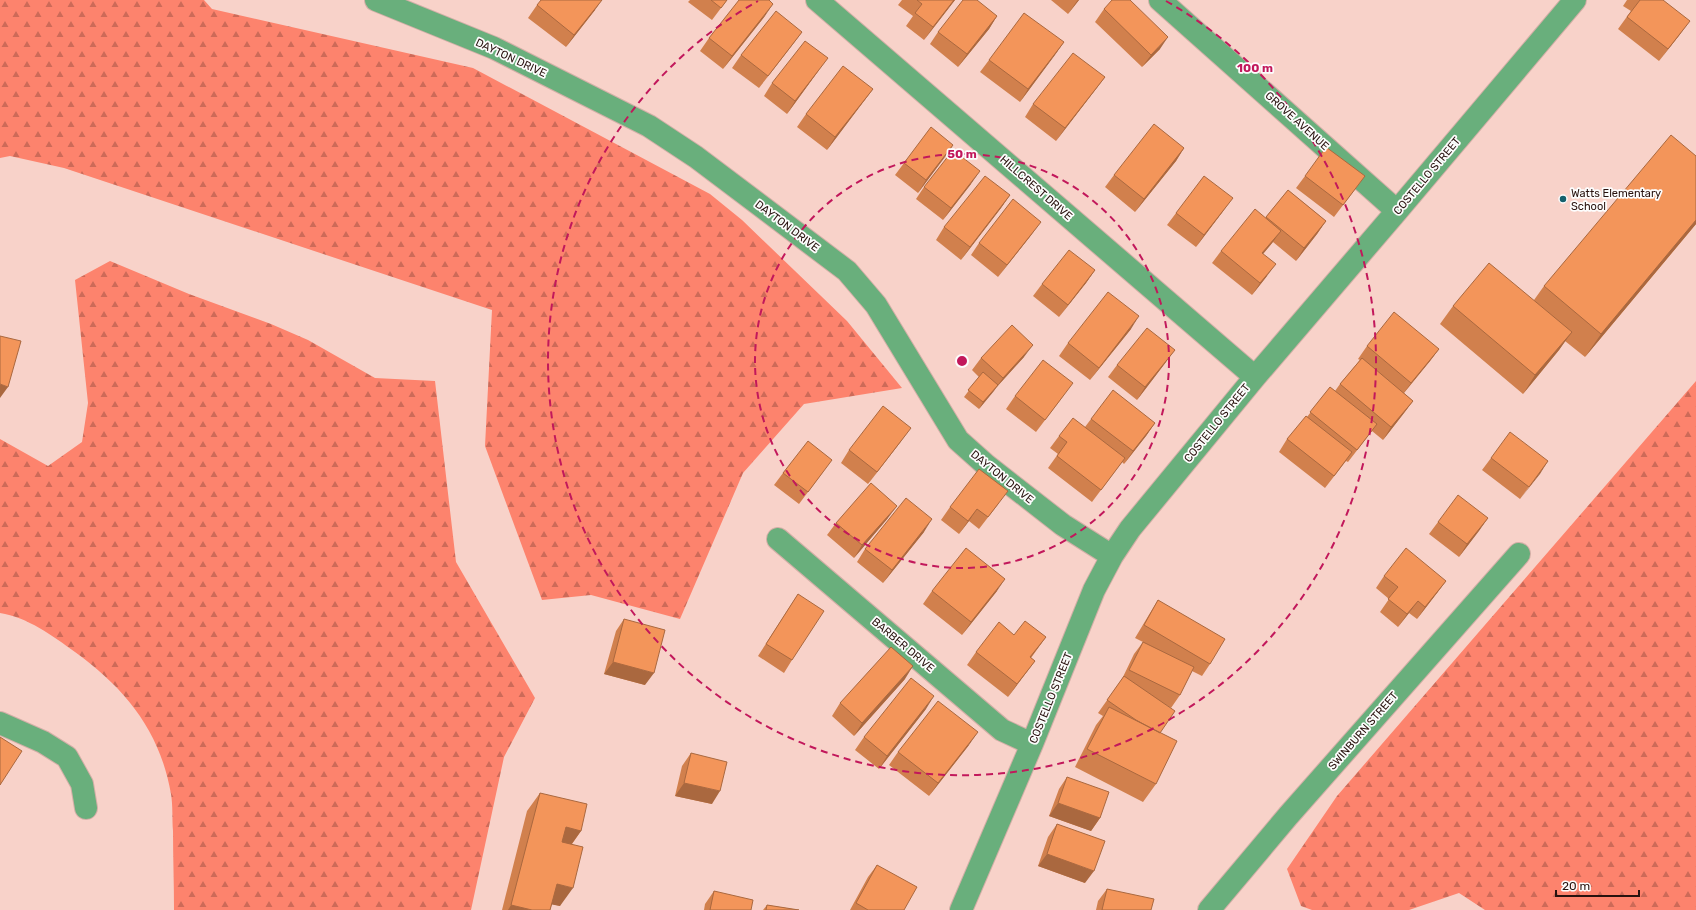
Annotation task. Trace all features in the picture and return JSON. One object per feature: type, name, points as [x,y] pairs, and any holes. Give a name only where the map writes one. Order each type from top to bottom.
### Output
[{"type":"street","name":"DAYTON DRIVE","points":[[376,0],[494,48],[649,126],[696,157],[847,271],[876,305],[958,440],[986,465],[1063,525],[1112,556]]},
{"type":"street","name":"HILLCREST DRIVE","points":[[817,0],[1255,377]]},
{"type":"street","name":"GROVE AVENUE","points":[[1160,0],[1397,211]]},
{"type":"street","name":"COSTELLO STREET","points":[[961,910],[1032,744],[1094,590],[1112,556],[1130,529],[1255,377],[1575,0]]},
{"type":"street","name":"BARBER DRIVE","points":[[778,539],[1002,730],[1032,744]]},
{"type":"street","name":"SWINBURN STREET","points":[[1209,910],[1288,816],[1519,554]]},
{"type":"street","points":[[0,723],[43,742],[67,757],[82,784],[86,808]]},
{"type":"green space","points":[[0,0],[204,0],[212,9],[473,68],[710,194],[742,220],[847,321],[902,388],[804,404],[743,473],[680,619],[591,595],[542,600],[485,446],[492,310],[64,168],[10,156],[0,158]]},
{"type":"green space","points":[[110,261],[189,294],[271,324],[308,340],[375,378],[435,381],[456,562],[535,698],[504,757],[471,910],[174,910],[171,794],[166,771],[159,750],[149,731],[138,713],[125,697],[93,666],[67,646],[39,628],[10,615],[0,613],[0,439],[48,466],[82,442],[88,403],[75,280]]},
{"type":"green space","points":[[1696,381],[1696,910],[1485,910],[1459,893],[1409,910],[1312,910],[1301,906],[1287,869],[1337,796]]},
{"type":"building","points":[[541,0],[602,0],[574,35],[537,5]]},
{"type":"building","points":[[711,0],[727,0],[721,8]]},
{"type":"building","points":[[739,0],[769,0],[773,4],[732,56],[709,38]]},
{"type":"building","points":[[917,0],[954,0],[933,27],[915,13],[922,4]]},
{"type":"building","points":[[963,0],[977,0],[997,16],[967,54],[938,32]]},
{"type":"building","points":[[1112,0],[1130,0],[1168,37],[1151,55],[1104,9]]},
{"type":"building","points":[[1640,0],[1663,0],[1690,21],[1668,49],[1627,17]]},
{"type":"building","points":[[776,11],[802,32],[768,76],[741,55]]},
{"type":"building","points":[[1024,13],[1064,42],[1028,89],[989,60]]},
{"type":"building","points":[[805,41],[828,58],[795,101],[772,83]]},
{"type":"building","points":[[1073,53],[1105,77],[1065,128],[1033,104]]},
{"type":"building","points":[[843,66],[873,89],[835,137],[806,114]]},
{"type":"building","points":[[1154,124],[1184,148],[1144,199],[1114,175]]},
{"type":"building","points":[[931,127],[953,145],[926,180],[904,163]]},
{"type":"building","points":[[1671,135],[1696,156],[1696,220],[1601,334],[1544,286]]},
{"type":"building","points":[[1326,147],[1365,176],[1343,205],[1305,176]]},
{"type":"building","points":[[953,150],[980,171],[951,208],[924,187]]},
{"type":"building","points":[[985,176],[1010,195],[970,247],[944,227]]},
{"type":"building","points":[[1204,176],[1233,198],[1204,235],[1176,213]]},
{"type":"building","points":[[1288,190],[1326,221],[1304,248],[1266,217]]},
{"type":"building","points":[[1013,199],[1041,222],[1007,265],[979,243]]},
{"type":"building","points":[[1255,209],[1281,231],[1262,253],[1276,264],[1260,283],[1221,251]]},
{"type":"building","points":[[1069,250],[1095,270],[1068,305],[1042,284]]},
{"type":"building","points":[[1489,263],[1572,332],[1535,375],[1453,306]]},
{"type":"building","points":[[1108,292],[1139,316],[1099,368],[1068,343]]},
{"type":"building","points":[[1394,312],[1439,349],[1411,383],[1367,346]]},
{"type":"building","points":[[1012,325],[1033,345],[1003,378],[981,358]]},
{"type":"building","points":[[1147,328],[1175,350],[1145,387],[1117,365]]},
{"type":"building","points":[[0,336],[21,341],[8,387],[0,384]]},
{"type":"building","points":[[1362,358],[1413,401],[1391,427],[1340,384]]},
{"type":"building","points":[[1043,360],[1073,383],[1045,420],[1015,396]]},
{"type":"building","points":[[983,372],[998,385],[983,402],[968,390]]},
{"type":"building","points":[[1330,387],[1377,424],[1357,450],[1310,412]]},
{"type":"building","points":[[1113,390],[1155,423],[1133,451],[1091,419]]},
{"type":"building","points":[[883,406],[911,428],[877,472],[849,450]]},
{"type":"building","points":[[1306,416],[1352,452],[1334,476],[1287,439]]},
{"type":"building","points":[[1073,418],[1125,458],[1101,490],[1057,456],[1067,442],[1059,436]]},
{"type":"building","points":[[1510,432],[1548,461],[1529,487],[1491,458]]},
{"type":"building","points":[[808,441],[832,460],[808,492],[783,473]]},
{"type":"building","points":[[979,469],[1008,491],[988,517],[977,509],[968,521],[950,507]]},
{"type":"building","points":[[871,483],[897,506],[862,545],[836,523]]},
{"type":"building","points":[[1458,495],[1488,518],[1467,544],[1438,522]]},
{"type":"building","points":[[906,498],[932,519],[892,570],[865,549]]},
{"type":"building","points":[[966,548],[1005,579],[971,622],[932,591]]},
{"type":"building","points":[[1406,548],[1446,581],[1425,607],[1418,601],[1407,614],[1388,599],[1398,587],[1384,576]]},
{"type":"building","points":[[798,594],[824,611],[792,660],[766,644]]},
{"type":"building","points":[[1158,600],[1225,639],[1210,664],[1144,625]]},
{"type":"building","points":[[624,619],[665,630],[654,673],[613,662]]},
{"type":"building","points":[[1025,621],[1046,637],[1030,657],[1035,661],[1017,684],[976,652],[999,622],[1014,635]]},
{"type":"building","points":[[1143,642],[1194,667],[1180,695],[1129,670]]},
{"type":"building","points":[[891,647],[913,666],[862,723],[840,703]]},
{"type":"building","points":[[1124,676],[1175,711],[1160,733],[1136,720],[1107,700]]},
{"type":"building","points":[[911,678],[934,696],[887,756],[864,737]]},
{"type":"building","points":[[938,701],[978,732],[938,783],[898,752]]},
{"type":"building","points":[[1109,707],[1177,741],[1156,784],[1087,749]]},
{"type":"building","points":[[0,737],[22,751],[0,785]]},
{"type":"building","points":[[691,753],[727,762],[720,791],[684,783]]},
{"type":"building","points":[[1067,777],[1109,792],[1100,818],[1058,803]]},
{"type":"building","points":[[540,793],[587,804],[581,831],[566,827],[562,842],[583,847],[573,888],[557,884],[550,910],[532,910],[511,905]]},
{"type":"building","points":[[1057,824],[1105,841],[1094,871],[1047,854]]},
{"type":"building","points":[[877,865],[917,887],[904,910],[868,910],[856,903]]},
{"type":"building","points":[[1107,889],[1154,899],[1151,910],[1102,910]]},
{"type":"building","points":[[714,891],[753,900],[751,910],[710,910]]},
{"type":"building","points":[[767,905],[799,910],[766,910]]},
{"type":"place","name":"Watts Elementary School","points":[[1563,199]]}]
